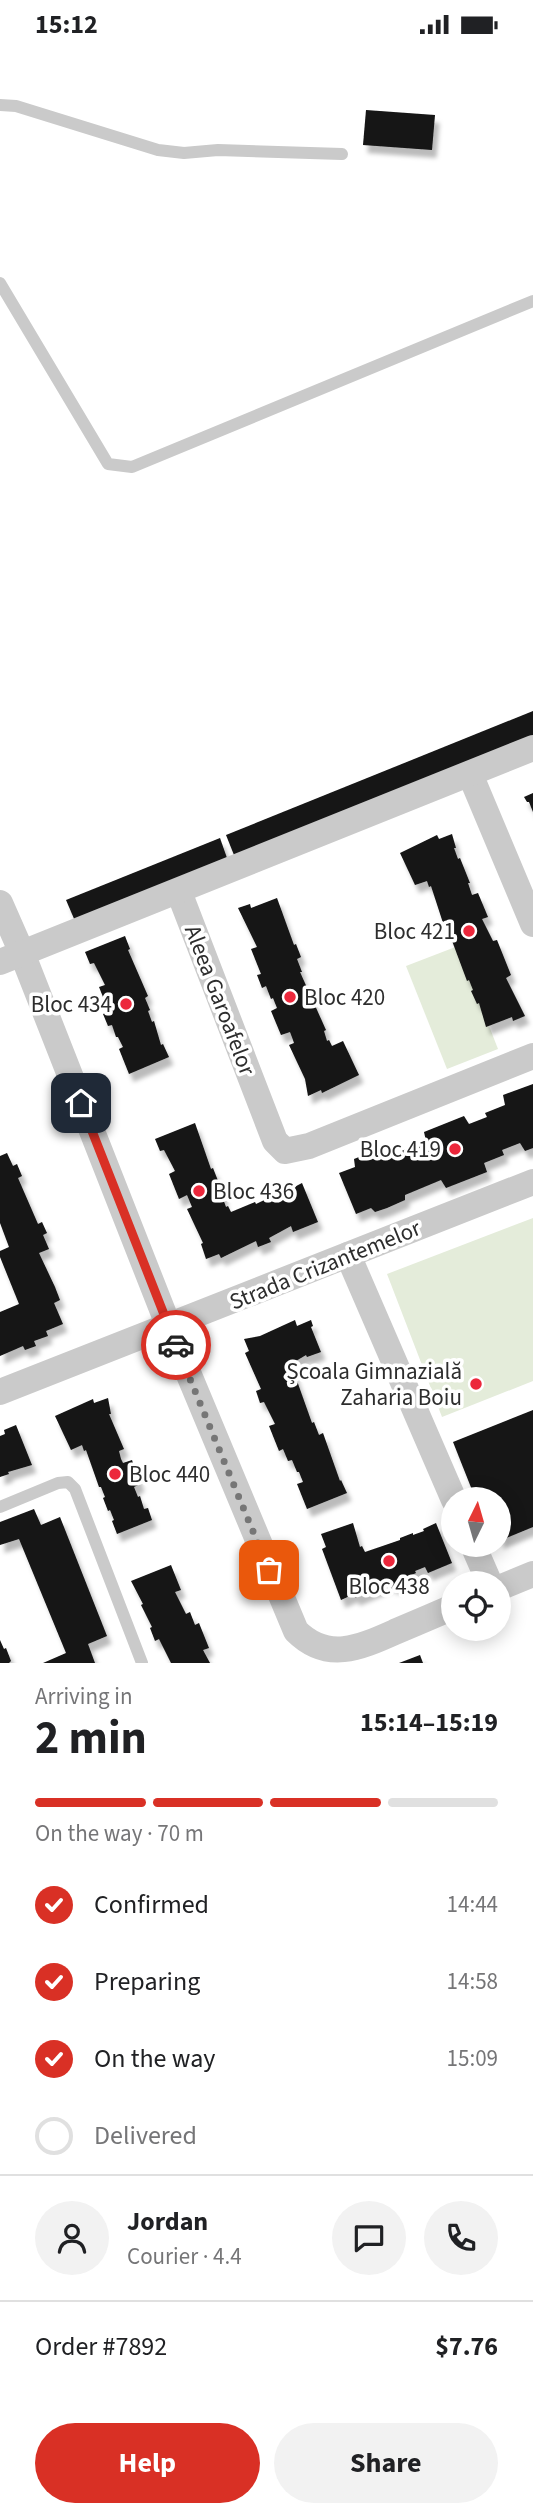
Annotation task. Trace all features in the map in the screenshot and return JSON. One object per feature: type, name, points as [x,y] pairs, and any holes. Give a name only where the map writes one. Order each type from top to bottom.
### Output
[{"type":"street","points":[[11,958],[533,748]]},
{"type":"street","points":[[470,773],[533,924]]},
{"type":"street","name":"Aleea Garoafelor","points":[[178,892],[275,1141],[285,1151],[309,1146],[533,1056]]},
{"type":"street","points":[[0,903],[11,958],[296,1631],[314,1645],[359,1656],[441,1613]]},
{"type":"street","name":"Strada Crizantemelor","points":[[0,1392],[533,1182]]},
{"type":"street","points":[[348,1255],[448,1487]]},
{"type":"street","points":[[511,1583],[533,1574]]},
{"type":"lane","points":[[0,105],[16,106],[158,150],[184,153],[218,149],[342,154]]},
{"type":"lane","points":[[0,283],[108,464],[132,467],[533,301]]},
{"type":"lane","points":[[0,1507],[58,1483],[68,1482],[75,1489],[138,1662]]},
{"type":"green space","points":[[458,946],[498,1049],[447,1069],[406,966]]},
{"type":"green space","points":[[533,1218],[533,1381],[442,1417],[387,1274]]},
{"type":"building","points":[[366,110],[435,115],[432,150],[363,145]]},
{"type":"building","points":[[533,711],[533,736],[234,855],[226,835]]},
{"type":"building","points":[[533,793],[533,812],[524,797]]},
{"type":"building","name":"Bloc 421","points":[[452,834],[454,848],[470,883],[472,895],[478,893],[488,917],[482,919],[493,941],[497,940],[511,975],[506,978],[525,1016],[513,1021],[512,1017],[486,1027],[479,1003],[477,1004],[471,991],[473,990],[469,980],[467,981],[445,922],[443,923],[431,886],[429,887],[427,881],[415,885],[400,853],[437,835],[439,839]]},
{"type":"building","points":[[220,838],[227,858],[75,921],[66,900]]},
{"type":"building","name":"Bloc 420","points":[[277,898],[301,957],[297,959],[300,972],[326,1030],[327,1041],[329,1040],[332,1046],[343,1041],[359,1075],[322,1093],[321,1090],[308,1096],[305,1079],[289,1045],[294,1043],[290,1032],[281,1035],[271,1011],[277,1008],[273,998],[271,999],[266,986],[262,988],[257,975],[261,974],[251,949],[257,947],[238,908],[250,904],[251,908]]},
{"type":"building","name":"Bloc 434","points":[[125,936],[130,949],[128,950],[148,996],[145,998],[152,1022],[154,1021],[161,1045],[163,1044],[169,1057],[129,1074],[119,1049],[123,1047],[103,1014],[109,1012],[99,987],[105,985],[85,952]]},
{"type":"building","name":"Bloc 419","points":[[533,1084],[533,1148],[525,1151],[520,1143],[502,1150],[504,1155],[484,1163],[487,1172],[446,1188],[441,1180],[405,1195],[405,1200],[387,1208],[375,1212],[371,1208],[356,1214],[339,1173],[355,1167],[354,1159],[384,1147],[389,1156],[426,1141],[424,1132],[464,1116],[469,1124],[487,1117],[485,1113],[505,1105],[503,1095]]},
{"type":"building","name":"Bloc 436","points":[[195,1123],[226,1207],[228,1206],[231,1212],[279,1195],[302,1183],[318,1222],[293,1232],[291,1226],[269,1238],[271,1242],[258,1247],[256,1241],[221,1258],[219,1254],[206,1259],[201,1244],[203,1243],[187,1209],[192,1207],[187,1195],[179,1199],[169,1174],[175,1171],[164,1150],[160,1151],[155,1139]]},
{"type":"building","points":[[7,1153],[13,1166],[17,1164],[22,1176],[18,1178],[38,1224],[42,1222],[47,1233],[43,1235],[49,1249],[39,1253],[60,1300],[54,1303],[63,1324],[46,1331],[48,1336],[34,1341],[36,1346],[25,1350],[23,1346],[0,1356],[0,1312],[19,1304],[0,1257],[0,1251],[9,1247],[0,1223],[0,1156]]},
{"type":"building","points":[[295,1320],[297,1326],[311,1320],[321,1352],[307,1357],[306,1355],[291,1364],[312,1423],[314,1422],[319,1435],[323,1433],[347,1493],[307,1509],[297,1484],[303,1482],[299,1472],[292,1460],[288,1461],[283,1449],[279,1451],[269,1426],[275,1424],[264,1402],[260,1403],[256,1391],[261,1389],[245,1353],[249,1351],[244,1339],[260,1336]]},
{"type":"building","name":"Bloc 440","points":[[108,1398],[109,1414],[124,1449],[119,1451],[121,1459],[123,1463],[132,1460],[140,1484],[134,1487],[144,1509],[148,1508],[152,1520],[117,1534],[86,1450],[84,1451],[82,1445],[71,1450],[55,1416],[93,1399],[94,1403]]},
{"type":"building","points":[[533,1410],[533,1527],[511,1536],[511,1487],[471,1487],[453,1442]]},
{"type":"building","points":[[16,1425],[32,1465],[0,1477],[0,1436],[5,1434],[4,1430]]},
{"type":"building","points":[[34,1509],[41,1525],[60,1517],[107,1636],[88,1644],[95,1663],[43,1663],[66,1653],[19,1539],[0,1545],[0,1522]]},
{"type":"building","name":"Bloc 438","points":[[353,1523],[360,1547],[362,1546],[365,1552],[424,1531],[423,1529],[436,1523],[441,1536],[441,1557],[450,1557],[452,1563],[428,1573],[425,1567],[403,1579],[405,1582],[393,1587],[391,1583],[355,1598],[354,1594],[341,1600],[322,1549],[326,1547],[321,1534]]},
{"type":"building","points":[[171,1565],[181,1590],[175,1592],[186,1614],[190,1612],[195,1625],[199,1623],[209,1648],[203,1650],[210,1663],[171,1663],[159,1639],[155,1641],[150,1628],[152,1627],[141,1605],[143,1604],[131,1581]]},
{"type":"building","points":[[0,1640],[4,1649],[6,1648],[11,1661],[9,1663],[0,1663]]},
{"type":"building","points":[[420,1655],[423,1663],[399,1663]]},
{"type":"way so far","points":[[176,1345],[269,1570]]},
{"type":"place","name":"Bloc 421","points":[[469,931]]},
{"type":"place","name":"Bloc 420","points":[[290,997]]},
{"type":"place","name":"Bloc 434","points":[[126,1004]]},
{"type":"place","name":"Bloc 419","points":[[455,1149]]},
{"type":"place","name":"Bloc 436","points":[[199,1191]]},
{"type":"place","name":"Școala Gimnazială Zaharia Boiu","points":[[476,1384]]},
{"type":"place","name":"Bloc 440","points":[[115,1474]]},
{"type":"place","name":"Bloc 438","points":[[389,1561]]},
{"type":"route","points":[[81,1103],[176,1345]]}]
